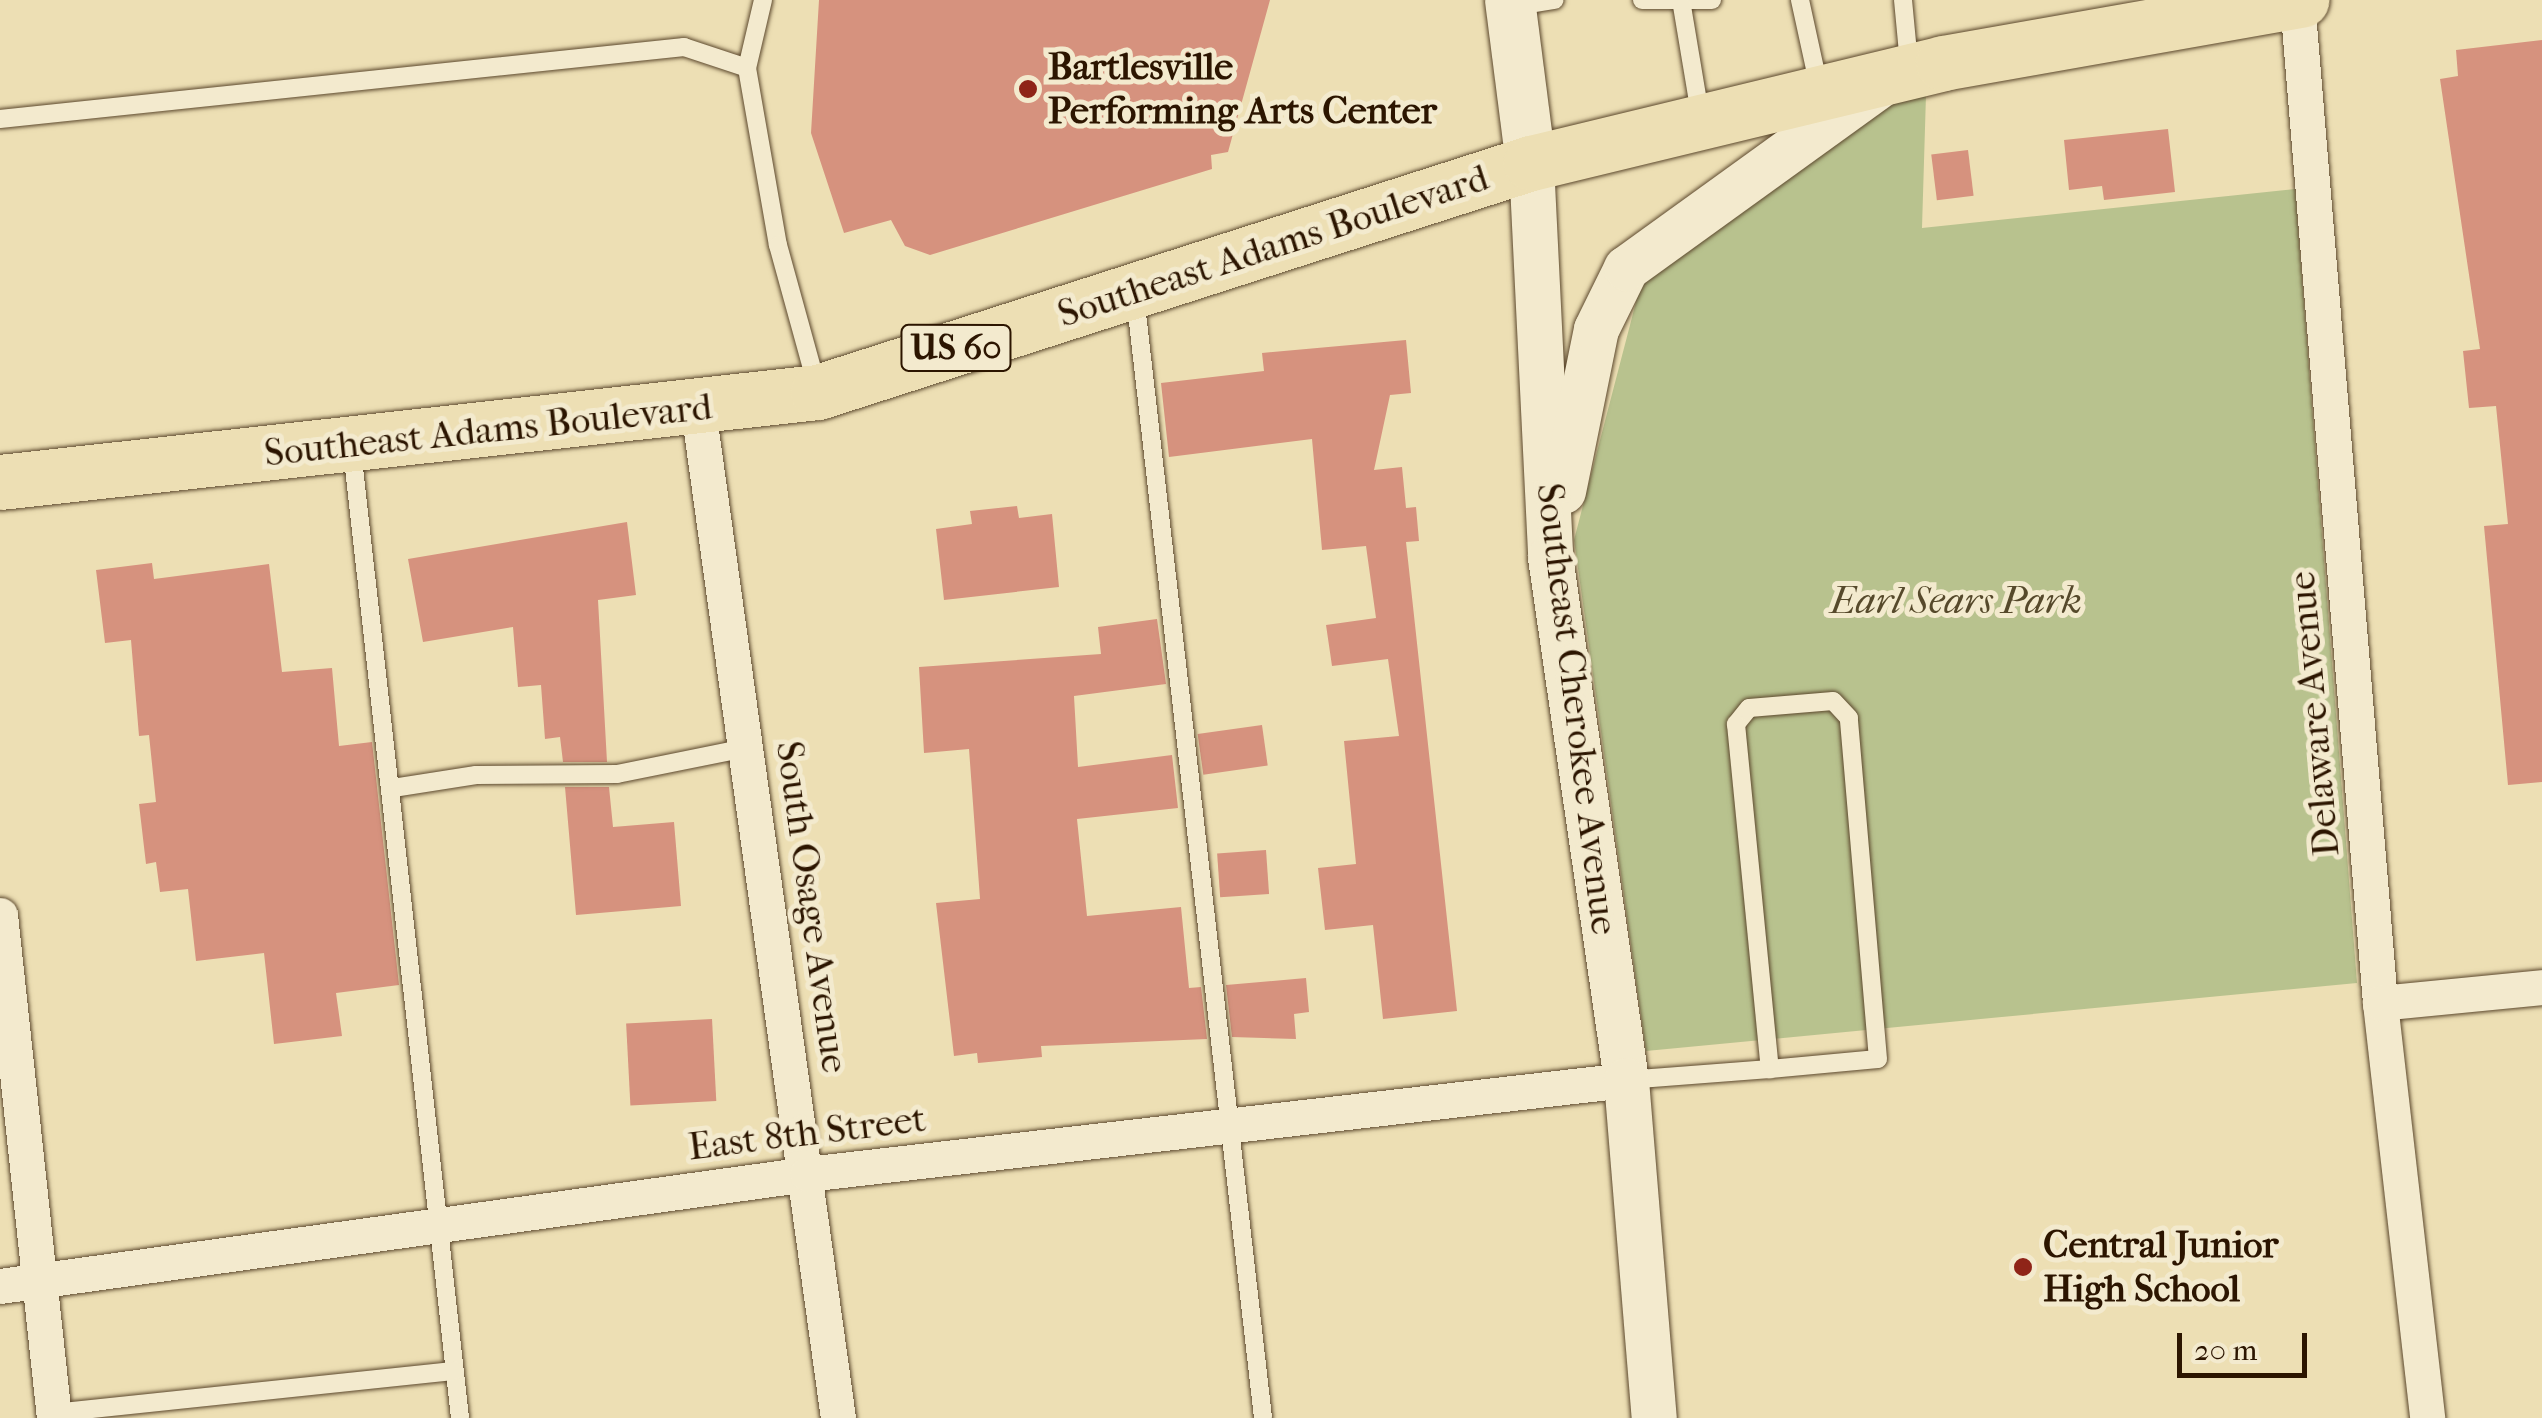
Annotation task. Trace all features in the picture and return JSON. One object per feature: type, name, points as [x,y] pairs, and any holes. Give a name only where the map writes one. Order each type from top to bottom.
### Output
[{"type":"main road","name":"Southeast Adams Boulevard","points":[[0,482],[698,409],[818,392],[1530,163],[1898,78],[2299,0]]},
{"type":"main road","name":"Southeast Cherokee Avenue","points":[[1525,2],[1530,163]]},
{"type":"street","name":"Delaware Avenue","points":[[2299,0],[2380,1003],[2426,1418]]},
{"type":"street","points":[[1550,556],[1596,329],[1626,268],[1898,78]]},
{"type":"street","name":"Southeast Cherokee Avenue","points":[[1530,163],[1550,556],[1626,1080],[1654,1418]]},
{"type":"street","name":"South Osage Avenue","points":[[698,409],[838,1418]]},
{"type":"street","points":[[0,916],[54,1415]]},
{"type":"street","points":[[2380,1003],[2542,987]]},
{"type":"street","name":"East 8th Street","points":[[0,1286],[807,1174],[1626,1080]]},
{"type":"lane","points":[[763,0],[747,68],[778,245],[818,392]]},
{"type":"lane","points":[[1642,0],[1682,6],[1712,0]]},
{"type":"lane","points":[[1800,0],[1820,96]]},
{"type":"lane","points":[[1898,78],[1903,0]]},
{"type":"lane","points":[[1682,6],[1702,124]]},
{"type":"lane","points":[[0,119],[684,47],[747,68]]},
{"type":"lane","points":[[1134,290],[1225,1126],[1263,1418]]},
{"type":"lane","points":[[352,445],[393,788],[435,1226],[460,1418]]},
{"type":"lane","points":[[1626,1080],[1770,1069],[1878,1059],[1849,718],[1833,701],[1749,708],[1736,724],[1770,1069]]},
{"type":"lane","points":[[393,788],[476,775],[616,774],[746,748]]},
{"type":"lane","points":[[54,1415],[454,1371]]},
{"type":"green space","name":"Earl Sears Park","points":[[1926,95],[1922,228],[2295,189],[2357,983],[1646,1051],[1574,540],[1642,279],[1880,107]]},
{"type":"building","name":"Bartlesville Performing Arts Center","points":[[819,0],[1270,0],[1228,152],[1211,155],[1212,169],[930,255],[905,246],[891,220],[844,233],[811,133]]},
{"type":"building","points":[[2542,40],[2542,782],[2508,785],[2484,526],[2508,524],[2496,406],[2469,408],[2463,351],[2480,349],[2440,79],[2458,76],[2456,50]]},
{"type":"building","points":[[2168,129],[2175,192],[2104,200],[2102,186],[2069,190],[2064,140]]},
{"type":"building","points":[[1968,150],[1974,196],[1937,200],[1931,155]]},
{"type":"building","points":[[1406,340],[1411,393],[1390,395],[1374,470],[1402,467],[1406,508],[1416,507],[1419,541],[1406,542],[1457,1011],[1383,1019],[1373,925],[1325,930],[1318,868],[1356,864],[1344,741],[1399,736],[1388,659],[1332,666],[1326,625],[1376,618],[1366,546],[1322,550],[1312,439],[1169,457],[1161,383],[1264,371],[1262,353]]},
{"type":"building","points":[[1017,506],[1019,518],[1052,514],[1059,587],[944,600],[936,529],[972,524],[970,511]]},
{"type":"building","points":[[627,522],[636,595],[598,600],[607,762],[563,762],[560,737],[545,739],[541,685],[518,687],[513,627],[423,642],[408,559]]},
{"type":"building","points":[[152,563],[154,579],[269,564],[282,672],[332,668],[339,746],[372,742],[399,985],[336,993],[342,1036],[274,1044],[264,953],[196,961],[188,889],[160,892],[156,862],[146,864],[139,804],[156,802],[149,735],[139,736],[131,640],[105,643],[96,570]]},
{"type":"building","points":[[1157,619],[1166,684],[1074,696],[1078,767],[1172,755],[1178,808],[1077,819],[1087,916],[1181,907],[1189,988],[1201,987],[1207,1039],[1041,1046],[1042,1057],[978,1063],[977,1053],[954,1056],[936,903],[980,899],[969,749],[924,753],[919,667],[1101,654],[1098,627]]},
{"type":"building","points":[[1262,725],[1268,766],[1203,775],[1198,734]]},
{"type":"building","points":[[565,787],[609,787],[613,827],[674,822],[681,906],[576,915]]},
{"type":"building","points":[[1266,850],[1269,894],[1220,897],[1217,853]]},
{"type":"building","points":[[1306,978],[1309,1012],[1294,1014],[1296,1039],[1232,1037],[1226,985]]},
{"type":"building","points":[[712,1019],[716,1101],[630,1105],[626,1024]]},
{"type":"place","name":"Bartlesville Performing Arts Center","points":[[1028,89]]},
{"type":"place","name":"Central Junior High School","points":[[2023,1267]]}]
